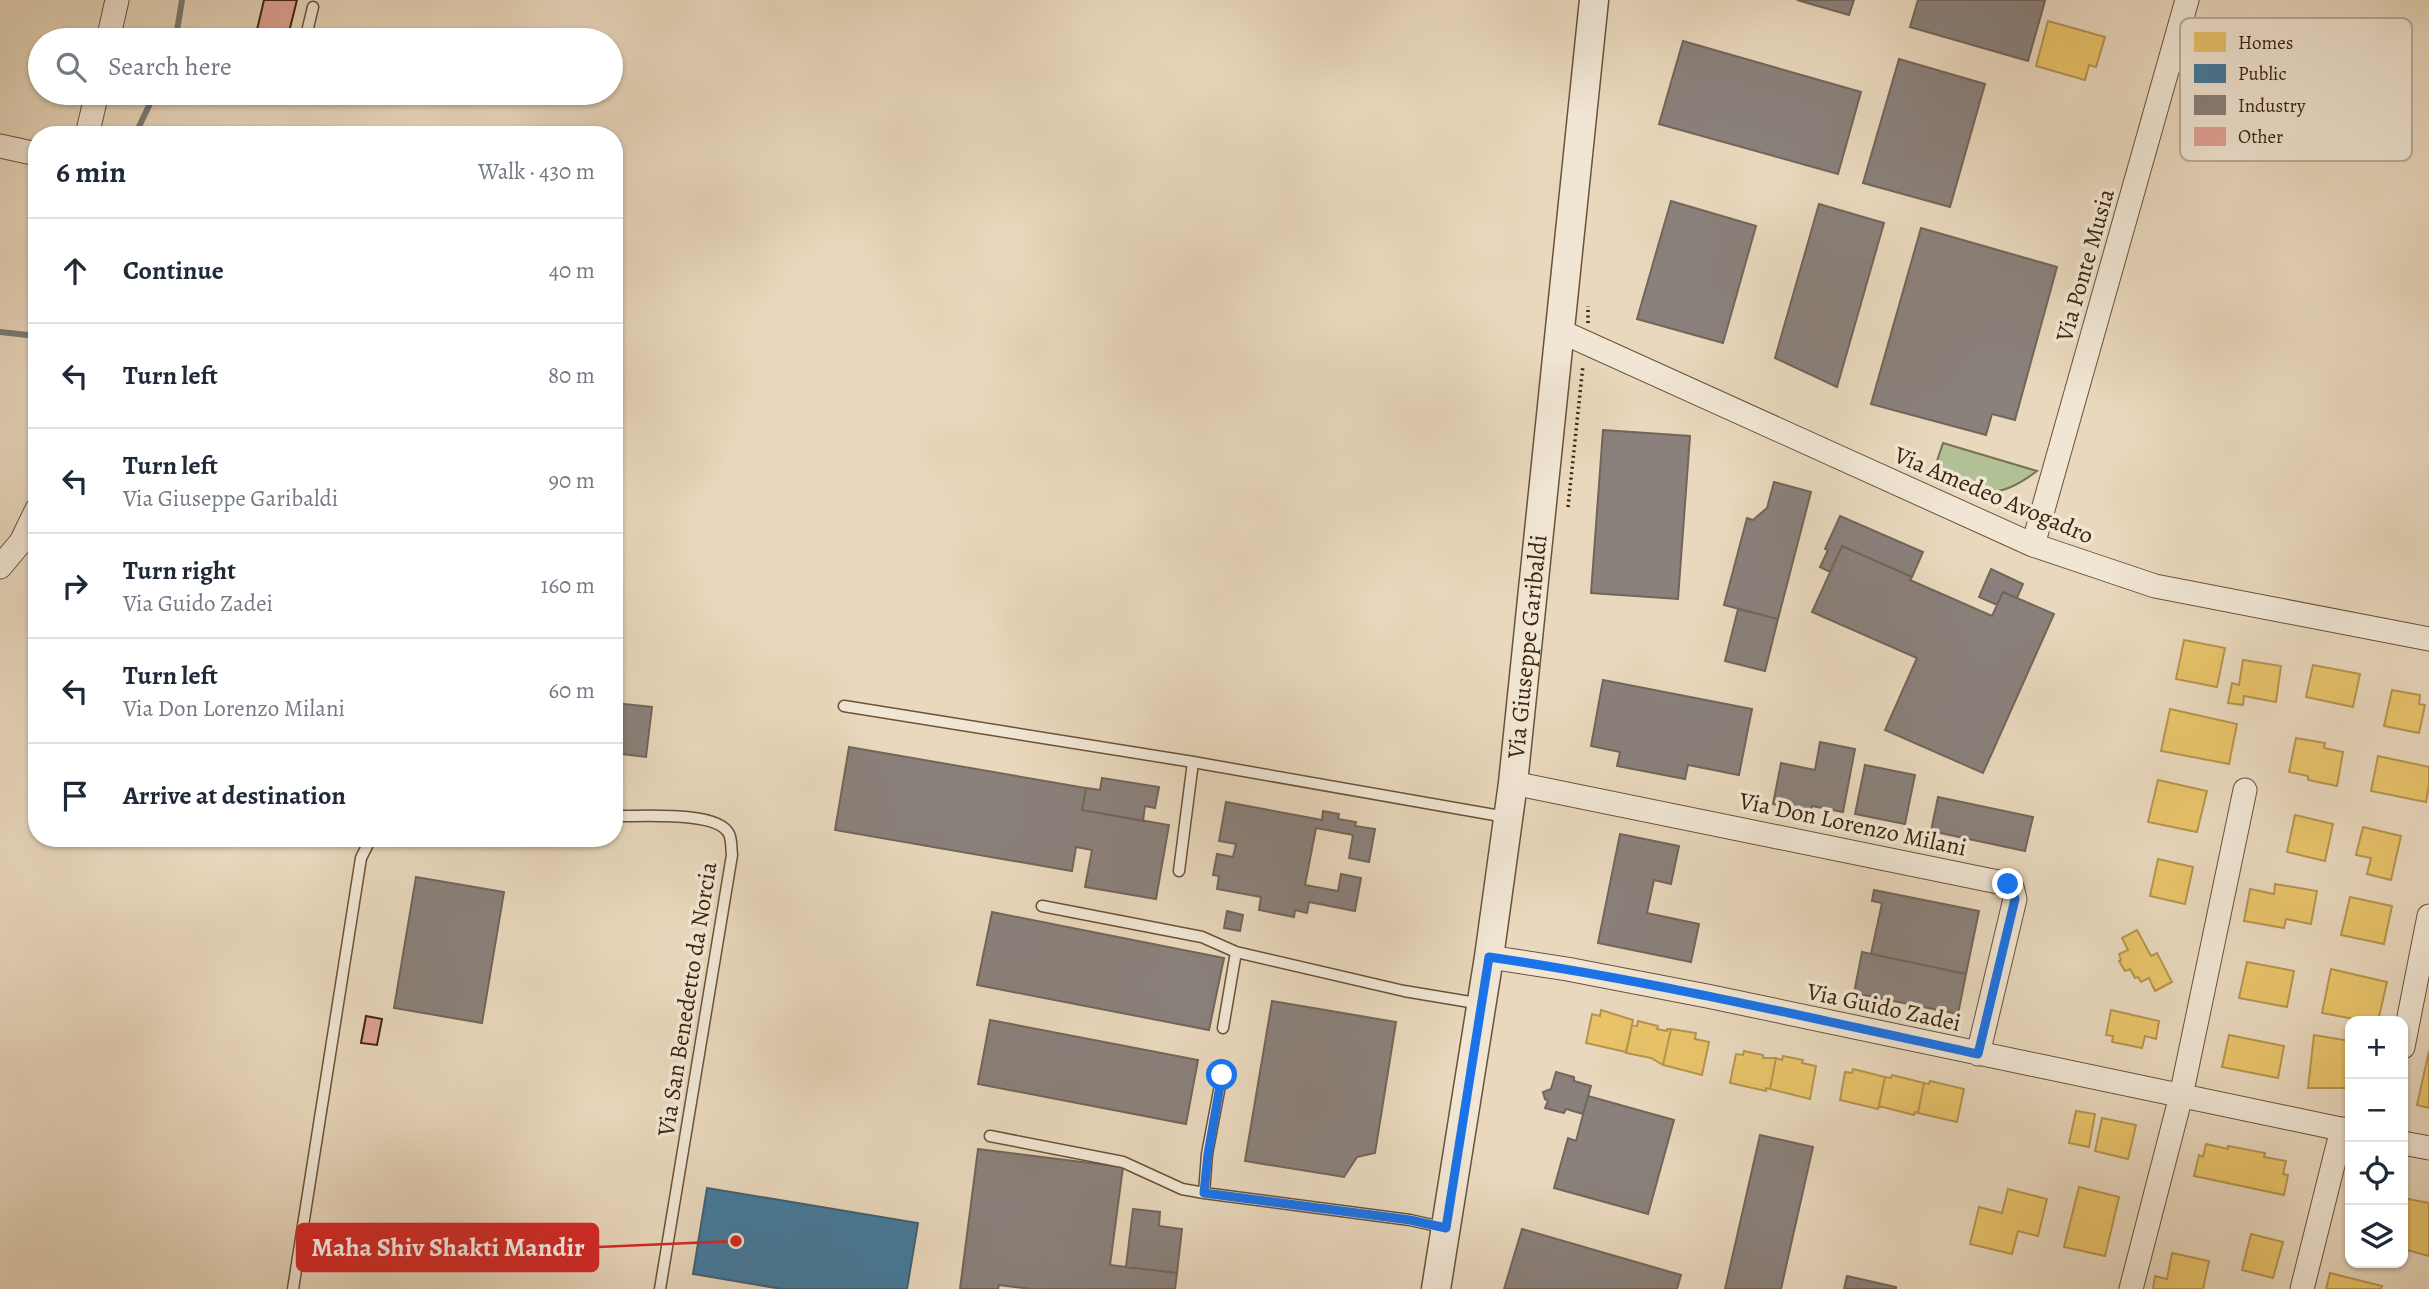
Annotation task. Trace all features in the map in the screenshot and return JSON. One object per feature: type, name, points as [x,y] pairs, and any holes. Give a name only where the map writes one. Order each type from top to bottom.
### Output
[{"type":"street","points":[[111,28],[117,0]]},
{"type":"street","name":"Via Giuseppe Garibaldi","points":[[1436,1289],[1489,957],[1513,783],[1594,0]]},
{"type":"street","name":"Via Ponte Musia","points":[[2182,18],[2187,0]]},
{"type":"street","name":"Via Ponte Musia","points":[[2033,545],[2180,25]]},
{"type":"street","points":[[89,126],[94,105]]},
{"type":"street","points":[[0,146],[28,152]]},
{"type":"street","name":"Via Amedeo Avogadro","points":[[1560,331],[2033,545],[2155,586],[2429,639]]},
{"type":"street","points":[[0,567],[21,542],[28,528]]},
{"type":"street","name":"Via Don Lorenzo Milani","points":[[1513,783],[2008,884],[2012,887],[2015,899],[1978,1054]]},
{"type":"street","points":[[2131,1289],[2180,1096],[2245,790]]},
{"type":"street","points":[[2408,1022],[2429,916]]},
{"type":"street","name":"Via Guido Zadei","points":[[1489,957],[1707,996],[2345,1130]]},
{"type":"street","points":[[2302,1289],[2345,1134]]},
{"type":"street","points":[[2408,1144],[2429,1148]]},
{"type":"lane","points":[[308,28],[313,7]]},
{"type":"lane","points":[[844,706],[1193,762],[1508,817]]},
{"type":"lane","points":[[1179,871],[1193,762]]},
{"type":"lane","name":"Via San Benedetto da Norcia","points":[[623,816],[685,817],[711,821],[723,826],[729,834],[732,855],[660,1289]]},
{"type":"lane","points":[[293,1289],[361,858],[366,847]]},
{"type":"lane","points":[[1042,906],[1202,937],[1236,952],[1404,990],[1482,1003]]},
{"type":"lane","points":[[1223,1028],[1236,952]]},
{"type":"lane","points":[[1204,1193],[1222,1075]]},
{"type":"lane","points":[[990,1136],[1123,1162],[1182,1189],[1410,1220],[1446,1228]]},
{"type":"green space","points":[[1943,443],[2037,471],[2023,481],[1998,491],[1974,490],[1933,473]]},
{"type":"building: Homes","points":[[2048,21],[2105,37],[2096,67],[2089,65],[2085,80],[2036,66]]},
{"type":"building: Homes","points":[[2184,640],[2225,648],[2217,687],[2176,679]]},
{"type":"building: Homes","points":[[2243,660],[2281,666],[2276,702],[2244,696],[2243,705],[2228,703],[2232,683],[2239,685]]},
{"type":"building: Homes","points":[[2313,665],[2360,674],[2353,707],[2306,697]]},
{"type":"building: Homes","points":[[2392,690],[2420,695],[2419,704],[2425,705],[2419,733],[2384,726]]},
{"type":"building: Homes","points":[[2170,709],[2237,724],[2229,764],[2161,751]]},
{"type":"building: Homes","points":[[2296,738],[2325,743],[2324,748],[2343,752],[2337,786],[2308,780],[2308,776],[2289,772]]},
{"type":"building: Homes","points":[[2378,756],[2429,767],[2426,802],[2371,791]]},
{"type":"building: Homes","points":[[2158,780],[2207,791],[2197,832],[2148,822]]},
{"type":"building: Homes","points":[[2295,815],[2333,824],[2325,861],[2287,852]]},
{"type":"building: Homes","points":[[2363,827],[2401,836],[2391,880],[2367,874],[2371,858],[2356,855]]},
{"type":"building: Homes","points":[[2158,859],[2193,867],[2185,904],[2150,896]]},
{"type":"building: Homes","points":[[2275,884],[2317,891],[2311,924],[2286,919],[2284,928],[2244,921],[2250,889],[2274,894]]},
{"type":"building: Homes","points":[[2350,897],[2392,906],[2384,944],[2341,935]]},
{"type":"building: Homes","points":[[2137,930],[2151,956],[2157,953],[2172,982],[2155,991],[2149,978],[2141,982],[2130,969],[2125,971],[2119,961],[2119,954],[2128,950],[2122,938]]},
{"type":"building: Homes","points":[[2247,962],[2294,971],[2287,1007],[2239,998]]},
{"type":"building: Homes","points":[[2331,969],[2387,982],[2379,1016],[2345,1017],[2322,1013]]},
{"type":"building: Homes","points":[[1601,1010],[1633,1020],[1626,1052],[1586,1043],[1592,1014],[1600,1016]]},
{"type":"building: Homes","points":[[2111,1010],[2159,1021],[2156,1039],[2145,1036],[2142,1048],[2112,1042],[2113,1036],[2106,1035]]},
{"type":"building: Homes","points":[[1638,1021],[1658,1026],[1657,1029],[1671,1029],[1663,1065],[1651,1058],[1626,1053],[1632,1025],[1637,1026]]},
{"type":"building: Homes","points":[[1671,1029],[1696,1033],[1695,1039],[1709,1042],[1702,1075],[1663,1065]]},
{"type":"building: Homes","points":[[2229,1035],[2284,1046],[2278,1078],[2222,1067]]},
{"type":"building: Homes","points":[[2314,1035],[2345,1040],[2345,1088],[2308,1088]]},
{"type":"building: Homes","points":[[1744,1051],[1763,1055],[1763,1058],[1776,1058],[1770,1089],[1766,1088],[1766,1091],[1730,1083],[1736,1054],[1743,1055]]},
{"type":"building: Homes","points":[[2429,1051],[2429,1108],[2417,1105]]},
{"type":"building: Homes","points":[[1783,1056],[1816,1066],[1810,1099],[1770,1089],[1776,1058],[1782,1060]]},
{"type":"building: Homes","points":[[1853,1069],[1885,1077],[1878,1109],[1840,1100],[1845,1072],[1852,1073]]},
{"type":"building: Homes","points":[[1892,1075],[1924,1083],[1918,1113],[1915,1112],[1914,1115],[1879,1106],[1885,1077],[1891,1078]]},
{"type":"building: Homes","points":[[1930,1081],[1964,1089],[1957,1122],[1918,1113],[1924,1083],[1929,1084]]},
{"type":"building: Homes","points":[[2076,1111],[2095,1114],[2089,1147],[2069,1143]]},
{"type":"building: Homes","points":[[2102,1118],[2136,1125],[2128,1159],[2095,1151]]},
{"type":"building: Homes","points":[[2206,1144],[2265,1153],[2264,1157],[2286,1161],[2283,1174],[2288,1175],[2284,1195],[2194,1176],[2199,1155],[2203,1157]]},
{"type":"building: Homes","points":[[2079,1187],[2119,1197],[2105,1256],[2064,1247]]},
{"type":"building: Homes","points":[[2008,1189],[2047,1199],[2038,1236],[2018,1231],[2012,1254],[1970,1244],[1979,1207],[2002,1213]]},
{"type":"building: Homes","points":[[2408,1199],[2429,1203],[2429,1256],[2408,1250]]},
{"type":"building: Homes","points":[[2251,1234],[2283,1242],[2273,1278],[2242,1270]]},
{"type":"building: Homes","points":[[2172,1253],[2209,1261],[2203,1289],[2153,1289],[2155,1276],[2167,1279]]},
{"type":"building: Homes","points":[[2330,1273],[2382,1286],[2381,1289],[2326,1289]]},
{"type":"building: Public","points":[[707,1188],[918,1223],[907,1289],[782,1289],[693,1274]]},
{"type":"building: Industry","points":[[1797,0],[1854,0],[1849,15]]},
{"type":"building: Industry","points":[[1918,0],[2045,1],[2028,61],[1910,27]]},
{"type":"building: Industry","points":[[1683,41],[1861,92],[1838,174],[1659,124]]},
{"type":"building: Industry","points":[[1899,59],[1985,84],[1950,207],[1863,183]]},
{"type":"building: Industry","points":[[1671,201],[1756,226],[1723,343],[1637,319]]},
{"type":"building: Industry","points":[[1819,204],[1884,223],[1837,387],[1775,358]]},
{"type":"building: Industry","points":[[1921,228],[2057,267],[2015,420],[1992,414],[1986,435],[1871,404]]},
{"type":"building: Industry","points":[[1603,430],[1690,436],[1678,599],[1591,593]]},
{"type":"building: Industry","points":[[1774,482],[1811,492],[1778,619],[1724,605],[1747,518],[1753,520],[1767,508]]},
{"type":"building: Industry","points":[[1840,516],[1923,552],[1912,577],[1842,546],[1830,572],[1820,567]]},
{"type":"building: Industry","points":[[1842,546],[1992,616],[2003,592],[2054,614],[1983,773],[1885,730],[1917,658],[1812,612]]},
{"type":"building: Industry","points":[[1991,569],[2023,584],[2017,598],[2003,592],[1997,605],[1979,597]]},
{"type":"building: Industry","points":[[1738,609],[1778,619],[1765,671],[1725,661]]},
{"type":"building: Industry","points":[[1603,680],[1752,709],[1739,775],[1688,765],[1685,779],[1617,766],[1620,752],[1591,746]]},
{"type":"building: Industry","points":[[623,704],[652,707],[646,757],[623,754]]},
{"type":"building: Industry","points":[[1820,742],[1855,749],[1843,812],[1812,806],[1811,812],[1773,804],[1781,763],[1815,770]]},
{"type":"building: Industry","points":[[849,747],[1086,788],[1082,810],[1169,825],[1156,899],[1085,887],[1092,850],[1076,847],[1072,871],[835,830]]},
{"type":"building: Industry","points":[[1865,765],[1915,775],[1905,824],[1855,814]]},
{"type":"building: Industry","points":[[1102,778],[1159,787],[1155,808],[1145,806],[1143,821],[1082,810],[1086,788],[1100,790]]},
{"type":"building: Industry","points":[[1938,797],[2033,817],[2025,851],[1931,831]]},
{"type":"building: Industry","points":[[1226,802],[1322,820],[1323,811],[1339,814],[1338,819],[1356,822],[1355,826],[1375,829],[1369,862],[1349,858],[1353,835],[1316,828],[1305,885],[1338,891],[1341,874],[1361,878],[1355,911],[1309,902],[1307,913],[1295,910],[1294,917],[1259,910],[1261,897],[1217,889],[1219,876],[1213,875],[1217,854],[1233,857],[1236,844],[1219,841]]},
{"type":"building: Industry","points":[[1620,834],[1679,846],[1671,884],[1654,880],[1647,913],[1699,924],[1691,962],[1598,943]]},
{"type":"building: Industry","points":[[416,877],[504,892],[482,1023],[394,1008]]},
{"type":"building: Industry","points":[[1874,890],[1979,911],[1966,974],[1871,954],[1882,903],[1872,901]]},
{"type":"building: Industry","points":[[1227,911],[1243,915],[1240,931],[1224,928]]},
{"type":"building: Industry","points":[[992,912],[1224,958],[1209,1030],[977,985]]},
{"type":"building: Industry","points":[[1862,952],[1966,974],[1958,1014],[1854,993]]},
{"type":"building: Industry","points":[[1272,1001],[1396,1022],[1375,1153],[1357,1157],[1344,1177],[1245,1161]]},
{"type":"building: Industry","points":[[990,1020],[1198,1060],[1186,1124],[978,1084]]},
{"type":"building: Industry","points":[[1556,1072],[1591,1086],[1583,1114],[1566,1109],[1564,1113],[1545,1108],[1548,1101],[1543,1092],[1551,1089]]},
{"type":"building: Industry","points":[[1588,1096],[1674,1120],[1648,1214],[1554,1188],[1568,1138],[1576,1141]]},
{"type":"building: Industry","points":[[1760,1135],[1813,1147],[1781,1289],[1725,1289]]},
{"type":"building: Industry","points":[[978,1149],[1123,1167],[1110,1265],[1177,1273],[1175,1289],[1031,1289],[999,1285],[998,1289],[960,1289]]},
{"type":"building: Industry","points":[[1133,1209],[1160,1212],[1159,1226],[1182,1229],[1177,1273],[1126,1267]]},
{"type":"building: Industry","points":[[1522,1229],[1681,1275],[1677,1289],[1504,1289]]},
{"type":"building: Industry","points":[[1847,1276],[1896,1287],[1896,1289],[1844,1289]]},
{"type":"building: Other","points":[[264,0],[297,0],[290,28],[257,28]]},
{"type":"building: Other","points":[[366,1016],[382,1019],[377,1045],[361,1043]]},
{"type":"waterway","points":[[177,28],[182,0]]},
{"type":"waterway","points":[[139,126],[149,105]]},
{"type":"waterway","points":[[0,332],[28,335]]},
{"type":"place","name":"Maha Shiv Shakti Mandir","points":[[736,1241]]},
{"type":"route","points":[[1222,1075],[1204,1193],[1410,1220],[1446,1228],[1489,957],[1707,996],[1978,1054],[2015,899],[2015,893],[2008,884]]}]
